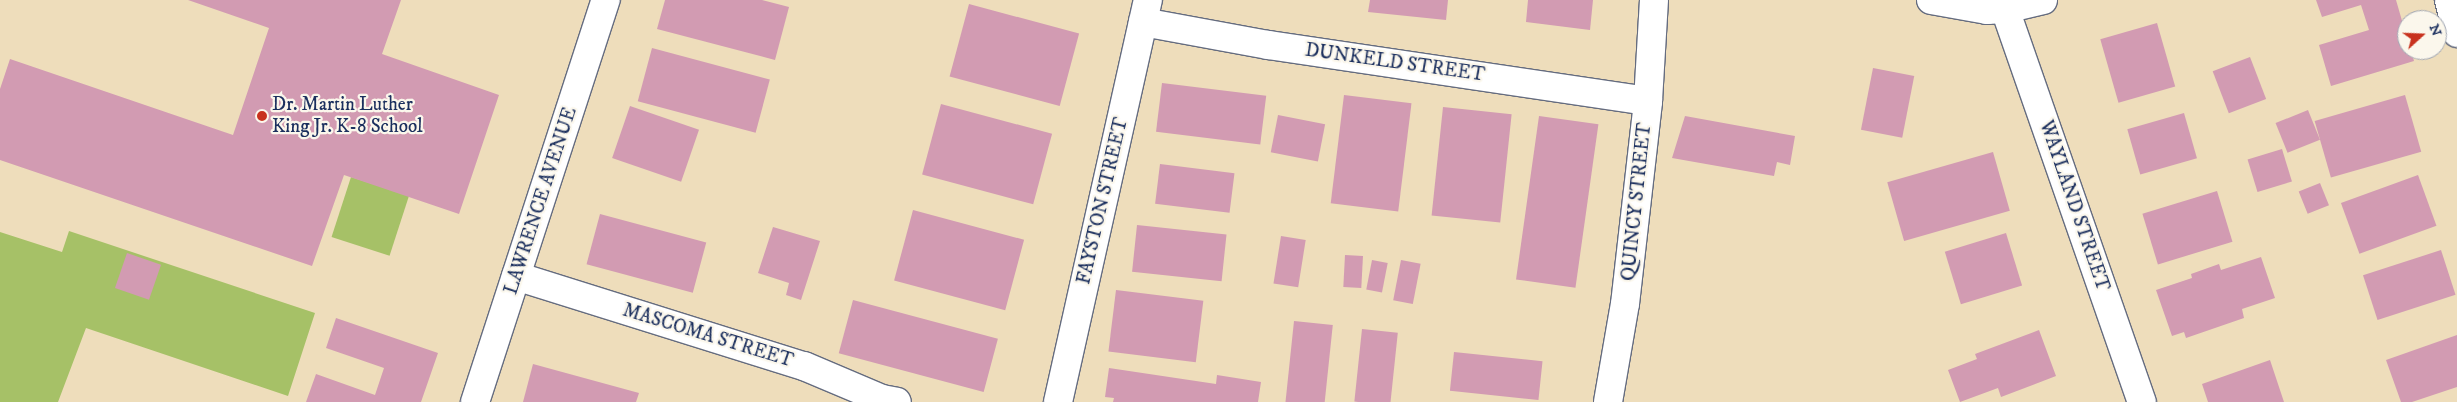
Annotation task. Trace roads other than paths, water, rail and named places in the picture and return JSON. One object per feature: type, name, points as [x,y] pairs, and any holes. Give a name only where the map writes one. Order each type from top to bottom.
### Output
[{"type":"street","name":"LAWRENCE AVENUE","points":[[475,402],[606,0]]},
{"type":"street","name":"QUINCY STREET","points":[[1608,402],[1625,304],[1648,101],[1654,0]]},
{"type":"street","points":[[1931,0],[1987,10],[2005,9],[2043,0]]},
{"type":"street","points":[[2449,0],[2457,33]]},
{"type":"street","name":"WAYLAND STREET","points":[[2005,9],[2142,402]]},
{"type":"street","name":"DUNKELD STREET","points":[[1145,11],[1268,45],[1648,101]]},
{"type":"street","name":"FAYSTON STREET","points":[[1058,402],[1145,11]]},
{"type":"street","name":"MASCOMA STREET","points":[[516,276],[804,366],[887,401]]},
{"type":"place","name":"Dr. Martin Luther King Jr. K-8 School","points":[[262,116]]}]
